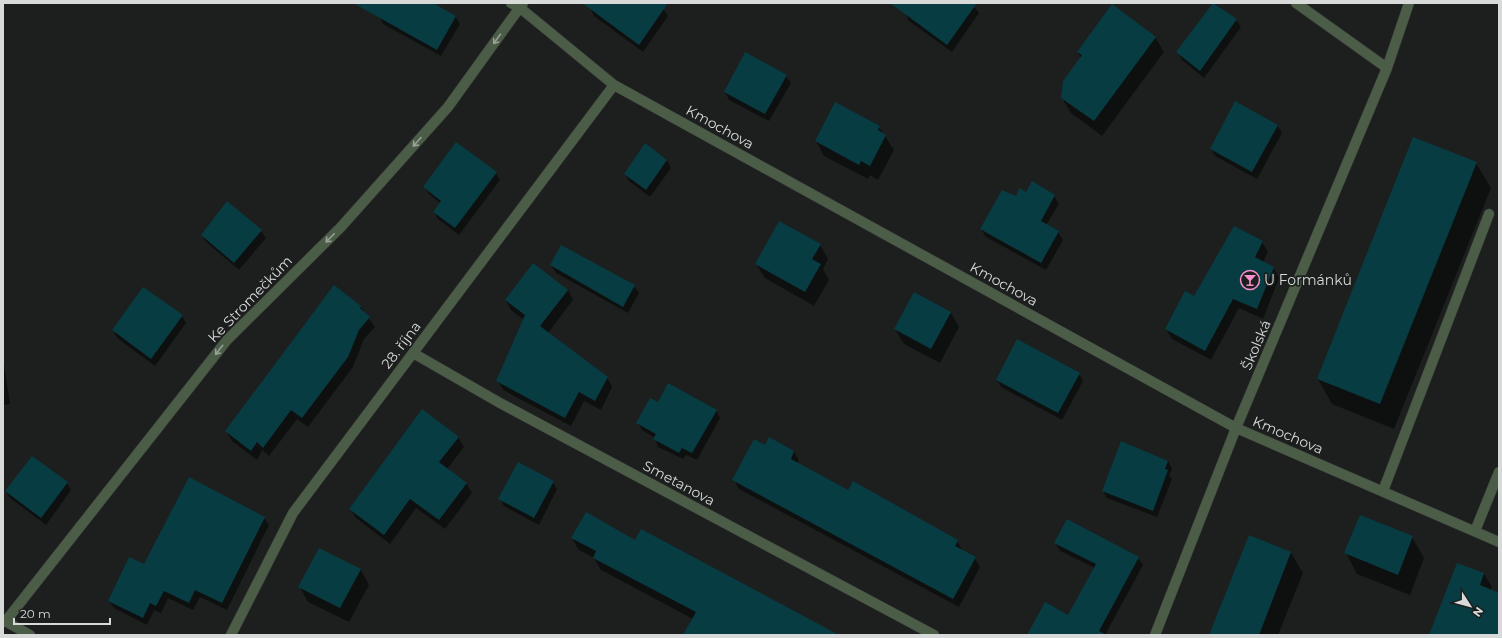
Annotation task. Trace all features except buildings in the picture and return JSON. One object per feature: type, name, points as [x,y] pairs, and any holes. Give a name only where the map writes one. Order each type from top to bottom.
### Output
[{"type":"street","points":[[1296,3],[1386,68]]},
{"type":"street","name":"Školská","points":[[1155,635],[1236,428],[1386,68],[1409,3]]},
{"type":"street","name":"Kmochova","points":[[517,4],[614,84],[1236,428],[1499,542]]},
{"type":"street","name":"Ke Stromečkům","points":[[4,621],[227,340],[341,227],[448,107],[517,4]]},
{"type":"street","name":"28. října","points":[[231,635],[293,513],[614,84]]},
{"type":"street","points":[[1383,491],[1490,214]]},
{"type":"street","name":"Smetanova","points":[[413,353],[500,403],[934,635]]},
{"type":"street","points":[[1475,531],[1499,472]]},
{"type":"street","points":[[4,621],[30,635]]},
{"type":"place","name":"U Formánků","points":[[1250,280]]}]
